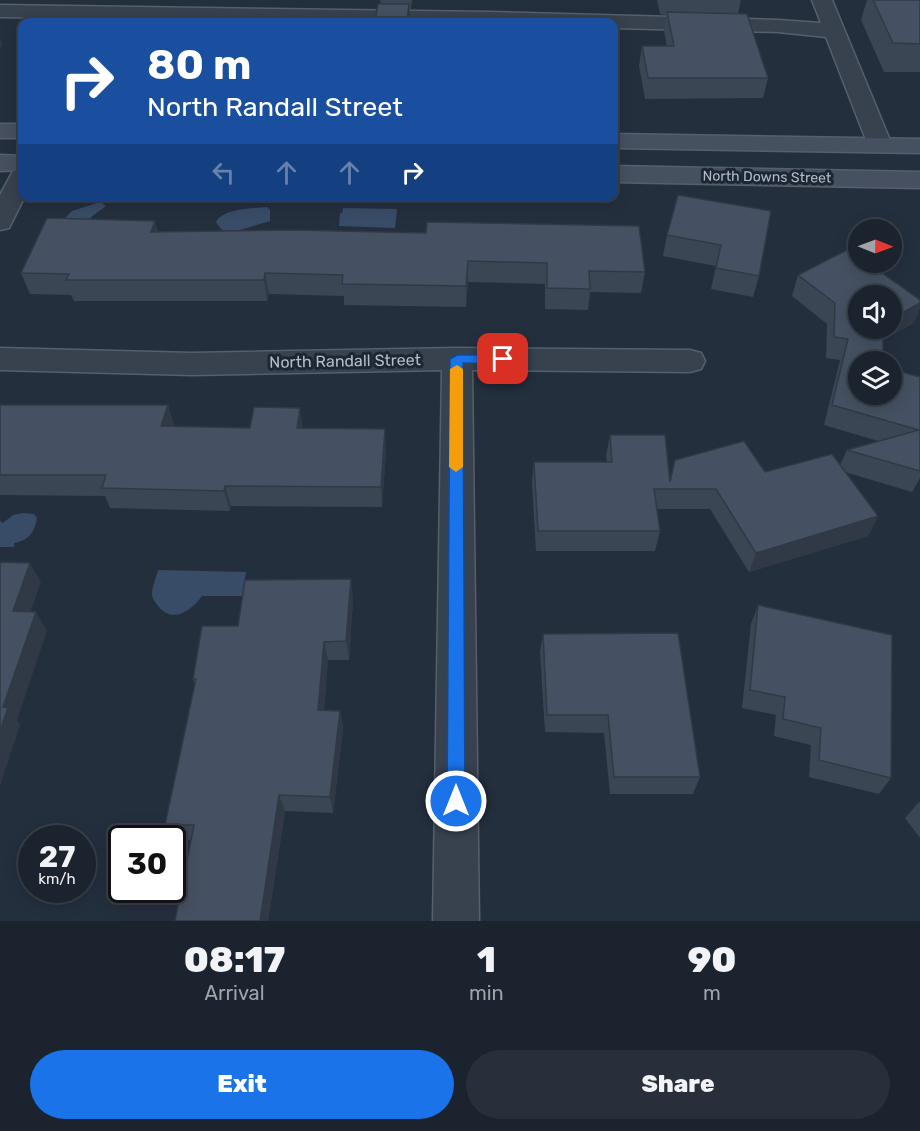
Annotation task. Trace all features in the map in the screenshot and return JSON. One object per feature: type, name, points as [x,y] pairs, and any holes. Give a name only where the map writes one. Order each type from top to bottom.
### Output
[{"type":"main road","points":[[0,131],[18,131]]},
{"type":"main road","points":[[618,141],[920,146]]},
{"type":"main road","points":[[0,163],[18,163]]},
{"type":"main road","name":"North Downs Street","points":[[618,174],[920,180]]},
{"type":"street","points":[[822,0],[879,146]]},
{"type":"street","points":[[0,11],[490,9],[835,31]]},
{"type":"street","points":[[0,222],[18,184]]},
{"type":"street","name":"North Randall Street","points":[[0,359],[192,364],[457,359],[690,361]]},
{"type":"street","points":[[457,359],[456,921],[479,921]]},
{"type":"water","points":[[97,203],[106,206],[91,217],[90,223],[64,219],[72,211]]},
{"type":"water","points":[[267,207],[270,210],[270,221],[230,233],[222,230],[216,222],[231,212]]},
{"type":"water","points":[[343,208],[397,209],[395,228],[339,226],[340,213]]},
{"type":"water","points":[[34,514],[37,518],[32,532],[24,540],[14,543],[14,547],[0,547],[0,521],[3,523],[13,515]]},
{"type":"water","points":[[158,570],[246,572],[242,596],[202,596],[188,610],[176,615],[164,612],[153,598]]},
{"type":"building","points":[[873,0],[920,0],[920,44],[893,43]]},
{"type":"building","points":[[378,4],[409,4],[407,18],[376,18]]},
{"type":"building","points":[[667,12],[747,14],[768,78],[648,78],[642,46],[674,46]]},
{"type":"building","points":[[678,195],[771,211],[759,276],[716,268],[721,245],[667,235]]},
{"type":"building","points":[[47,218],[155,221],[151,232],[295,230],[426,233],[427,222],[639,226],[645,272],[589,271],[590,289],[547,288],[547,263],[468,261],[466,286],[342,284],[343,275],[265,273],[264,280],[66,280],[69,274],[21,273]]},
{"type":"building","points":[[848,250],[848,273],[882,273],[899,285],[848,285],[848,339],[834,337],[835,303],[798,275]]},
{"type":"building","points":[[902,287],[920,300],[920,303],[902,313]]},
{"type":"building","points":[[848,339],[883,339],[883,351],[848,351],[848,405],[902,405],[902,372],[920,377],[920,471],[847,450],[919,430],[832,405]]},
{"type":"building","points":[[0,405],[168,405],[161,426],[250,428],[254,407],[300,408],[297,428],[385,429],[381,487],[225,486],[224,491],[102,488],[106,475],[0,475]]},
{"type":"building","points":[[610,435],[665,435],[670,482],[675,460],[744,441],[765,472],[832,454],[878,516],[756,553],[716,489],[654,489],[660,531],[538,531],[534,462],[612,462]]},
{"type":"building","points":[[0,562],[30,563],[13,611],[36,612],[3,707],[8,708],[0,730]]},
{"type":"building","points":[[351,579],[346,641],[324,642],[318,710],[340,711],[330,797],[279,795],[260,921],[175,921],[179,903],[186,903],[186,865],[194,825],[165,825],[196,679],[193,679],[202,626],[238,626],[245,580]]},
{"type":"building","points":[[758,605],[892,635],[891,778],[819,760],[821,728],[783,719],[785,697],[750,690]]},
{"type":"building","points":[[678,633],[700,777],[614,777],[608,715],[547,715],[543,634]]},
{"type":"slow traffic","points":[[456,467],[457,369]]},
{"type":"route","points":[[456,801],[457,359],[503,359]]}]
